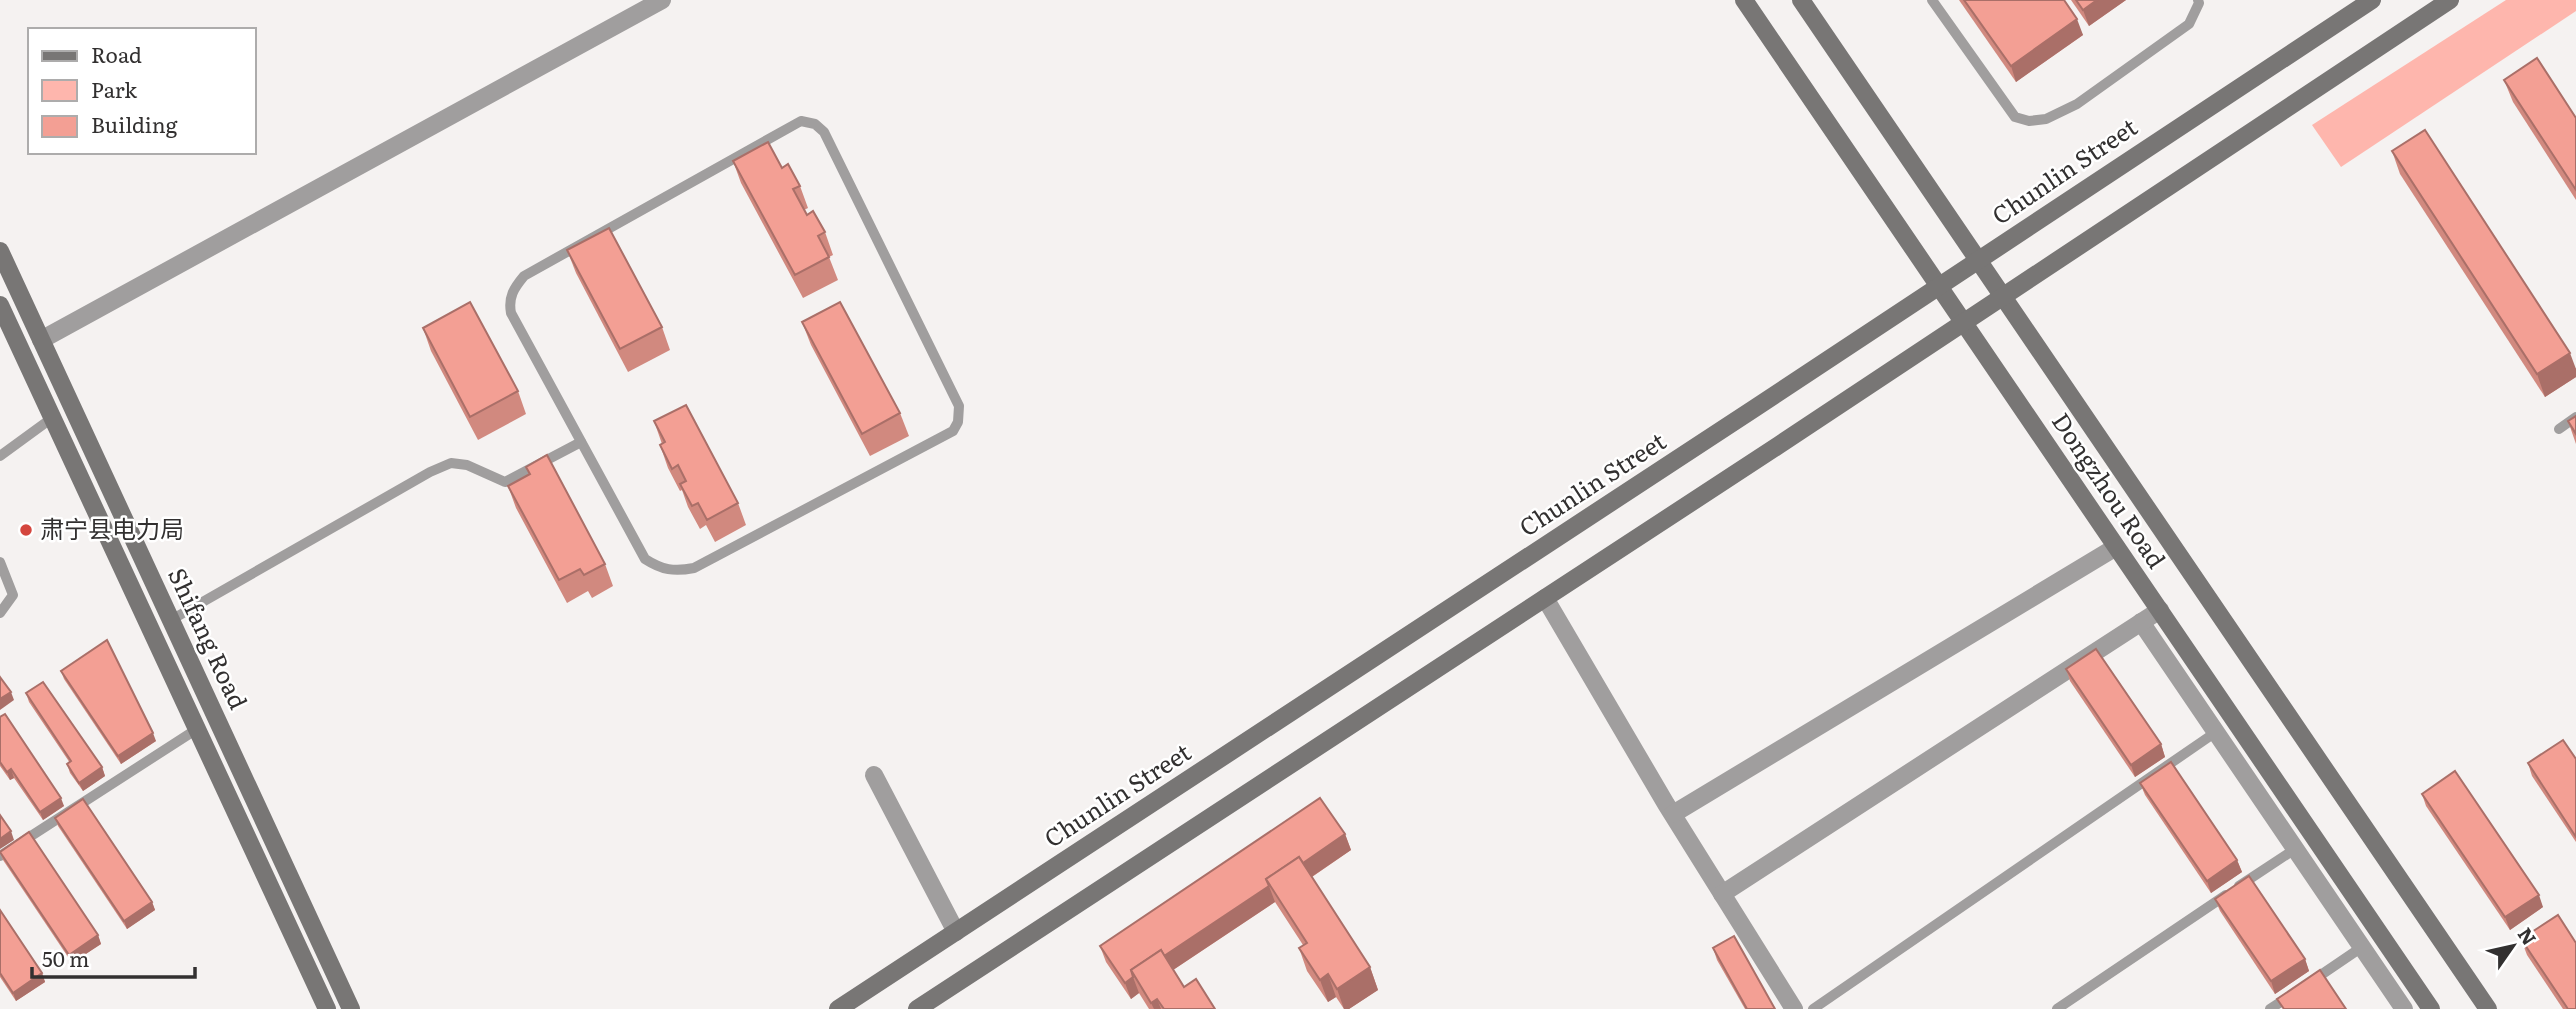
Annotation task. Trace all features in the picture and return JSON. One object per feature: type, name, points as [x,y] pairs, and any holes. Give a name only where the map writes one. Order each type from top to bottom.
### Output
[{"type":"street","points":[[41,340],[662,0]]},
{"type":"street","name":"Dongzhou Road","points":[[1744,0],[2431,1009]]},
{"type":"street","name":"Dongzhou Road","points":[[1801,0],[2488,1009]]},
{"type":"street","name":"Chunlin Street","points":[[838,1009],[2372,0]]},
{"type":"street","points":[[917,1009],[2450,0]]},
{"type":"street","name":"Shifang Road","points":[[0,251],[351,1009]]},
{"type":"street","name":"Shifang Road","points":[[0,305],[327,1009]]},
{"type":"street","points":[[1673,814],[2116,547]]},
{"type":"street","points":[[1545,598],[1673,814],[1794,1009]]},
{"type":"street","points":[[1722,894],[2160,610]]},
{"type":"street","points":[[2141,622],[2404,1009]]},
{"type":"street","points":[[874,775],[956,932]]},
{"type":"lane","points":[[1932,0],[2015,117],[2029,121],[2046,119],[2077,104],[2178,32],[2189,24],[2198,0]]},
{"type":"lane","points":[[801,121],[815,124],[824,132],[959,406],[958,422],[953,431],[694,568],[676,572],[658,567],[645,559],[581,442],[511,313],[509,302],[513,290],[524,276],[801,121]]},
{"type":"lane","points":[[2559,429],[2576,417]]},
{"type":"lane","points":[[0,456],[52,418]]},
{"type":"lane","points":[[171,620],[430,472],[451,463],[459,464],[505,482],[581,442]]},
{"type":"lane","points":[[0,562],[13,595],[0,613]]},
{"type":"lane","points":[[0,856],[197,729]]},
{"type":"lane","points":[[1812,1009],[2216,732]]},
{"type":"lane","points":[[2057,1009],[2295,849]]},
{"type":"lane","points":[[2270,1009],[2362,947]]},
{"type":"green space","points":[[2506,0],[2576,0],[2576,11],[2341,167],[2312,125]]},
{"type":"building","points":[[1964,0],[2064,0],[2077,19],[2011,66]]},
{"type":"building","points":[[2076,0],[2097,0],[2083,10]]},
{"type":"building","points":[[2537,58],[2576,118],[2576,190],[2504,80]]},
{"type":"building","points":[[2425,130],[2570,353],[2537,374],[2392,151]]},
{"type":"building","points":[[768,142],[782,168],[788,164],[800,186],[793,189],[807,215],[813,211],[825,232],[818,236],[829,257],[795,275],[733,161]]},
{"type":"building","points":[[609,228],[662,327],[620,349],[567,250]]},
{"type":"building","points":[[470,302],[518,391],[470,417],[423,328]]},
{"type":"building","points":[[840,302],[900,413],[862,434],[802,322]]},
{"type":"building","points":[[686,405],[738,503],[707,520],[698,503],[692,506],[680,484],[686,481],[678,465],[672,469],[660,445],[665,442],[654,421]]},
{"type":"building","points":[[2576,416],[2576,434],[2568,421]]},
{"type":"building","points":[[547,455],[605,564],[584,575],[580,569],[559,580],[508,486],[530,474],[526,467]]},
{"type":"building","points":[[107,640],[153,733],[118,756],[61,671]]},
{"type":"building","points":[[2096,649],[2161,744],[2131,765],[2066,669]]},
{"type":"building","points":[[0,677],[11,692],[0,699]]},
{"type":"building","points":[[43,682],[102,767],[79,783],[67,764],[71,761],[26,693]]},
{"type":"building","points":[[5,714],[61,798],[40,812],[11,769],[7,772],[0,762],[0,717]]},
{"type":"building","points":[[2563,740],[2576,759],[2576,837],[2528,763]]},
{"type":"building","points":[[2171,762],[2237,860],[2207,881],[2140,783]]},
{"type":"building","points":[[2455,771],[2539,895],[2505,917],[2422,794]]},
{"type":"building","points":[[1320,798],[1345,834],[1303,863],[1299,857],[1266,879],[1269,886],[1164,956],[1161,950],[1131,970],[1133,977],[1125,983],[1100,946]]},
{"type":"building","points":[[83,799],[152,902],[124,921],[55,818]]},
{"type":"building","points":[[0,815],[11,831],[0,839]]},
{"type":"building","points":[[29,832],[98,935],[69,955],[0,852]]},
{"type":"building","points":[[1299,857],[1370,967],[1337,989],[1328,974],[1320,980],[1299,948],[1307,943],[1266,879]]},
{"type":"building","points":[[2249,876],[2305,959],[2271,981],[2215,899]]},
{"type":"building","points":[[0,910],[42,973],[13,993],[0,973]]},
{"type":"building","points":[[2558,915],[2576,943],[2576,1009],[2568,1009],[2521,939]]},
{"type":"building","points":[[1734,936],[1775,1009],[1747,1009],[1713,948]]},
{"type":"building","points":[[1161,950],[1184,987],[1196,979],[1215,1009],[1164,1009],[1157,999],[1151,1003],[1131,970]]},
{"type":"building","points":[[2320,970],[2346,1009],[2284,1009],[2277,999]]},
{"type":"place","name":"肃宁县电力局","points":[[26,530]]}]
